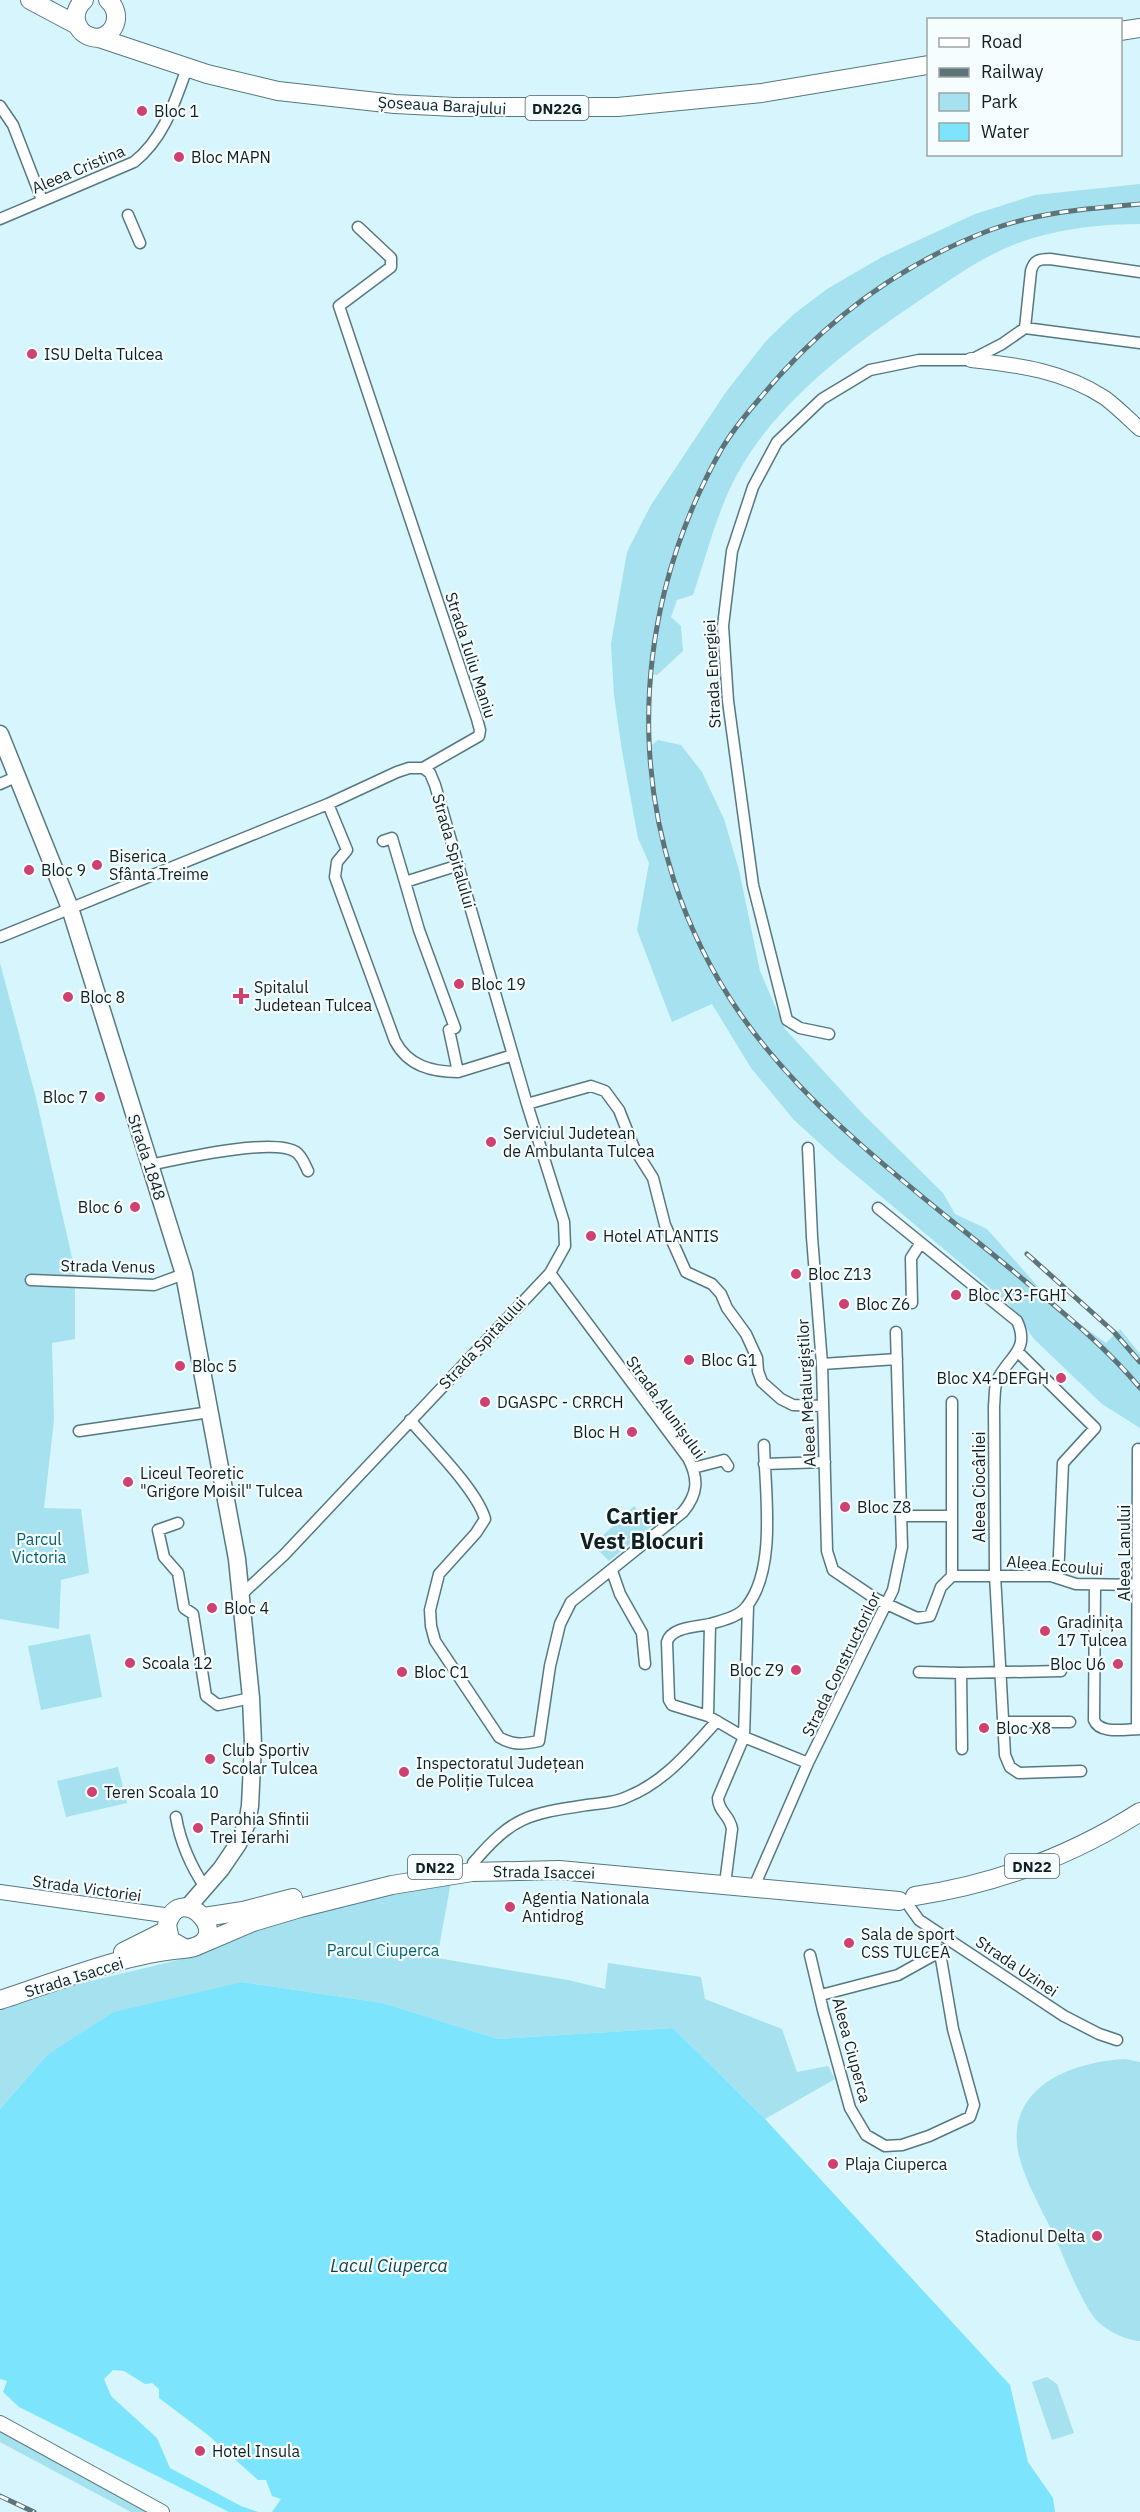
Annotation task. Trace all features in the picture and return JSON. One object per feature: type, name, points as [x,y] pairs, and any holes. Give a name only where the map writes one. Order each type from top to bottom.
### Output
[{"type":"main road","name":"DN22G","points":[[37,3],[64,6],[84,0]]},
{"type":"main road","name":"DN22G","points":[[77,25],[77,9],[84,0]]},
{"type":"main road","name":"DN22G","points":[[37,3],[77,25],[88,36],[99,38]]},
{"type":"main road","points":[[99,38],[113,30],[117,20],[111,4]]},
{"type":"main road","points":[[111,4],[125,32],[140,51]]},
{"type":"main road","points":[[1122,31],[1140,28]]},
{"type":"main road","name":"Șoseaua Barajului","points":[[99,38],[187,68],[278,91],[327,98],[455,107],[572,109],[618,107],[762,93],[927,65]]},
{"type":"main road","name":"Strada 1848","points":[[0,734],[70,908],[184,1274],[242,1594]]},
{"type":"main road","points":[[186,1917],[207,1922],[206,1935],[191,1947],[170,1940],[186,1917],[221,1869],[238,1844],[247,1823],[253,1744],[242,1594]]},
{"type":"main road","name":"Strada Isaccei","points":[[0,2000],[135,1958],[191,1947],[253,1922],[300,1908],[392,1885],[472,1872],[559,1870],[756,1884],[906,1898],[971,1887],[1003,1878],[1091,1839],[1140,1812]]},
{"type":"main road","name":"Strada Isaccei","points":[[0,1990],[132,1949],[186,1917],[243,1911],[390,1874],[473,1863],[558,1862],[726,1876],[756,1884]]},
{"type":"main road","points":[[186,1917],[205,1887],[221,1869]]},
{"type":"street","name":"Aleea Cristina","points":[[0,219],[128,165],[145,153],[161,134],[187,68]]},
{"type":"street","points":[[0,106],[13,125],[42,200]]},
{"type":"street","points":[[128,215],[140,243]]},
{"type":"street","name":"Strada Iuliu Maniu","points":[[0,937],[328,804],[402,770],[423,768],[479,736],[480,730],[339,306],[391,267],[391,258],[358,227]]},
{"type":"street","points":[[1025,328],[1030,271],[1037,260],[1050,259],[1140,272]]},
{"type":"street","points":[[971,360],[1002,344],[1025,328],[1140,343]]},
{"type":"street","name":"Strada Energiei","points":[[829,1034],[800,1028],[787,1020],[753,885],[728,701],[723,626],[732,551],[753,487],[777,442],[822,399],[870,370],[919,360],[971,360],[1018,365],[1058,375],[1106,399],[1140,429]]},
{"type":"street","name":"Strada Spitalului","points":[[242,1594],[284,1556],[550,1272],[561,1255],[567,1237],[435,785],[430,773],[423,768]]},
{"type":"street","points":[[0,784],[18,776]]},
{"type":"street","points":[[328,804],[347,850],[337,862],[335,877],[400,1052],[411,1061],[438,1072],[458,1072],[513,1055]]},
{"type":"street","points":[[383,841],[392,838],[419,930],[455,1028],[448,1030],[458,1072]]},
{"type":"street","points":[[405,882],[459,865]]},
{"type":"street","points":[[527,1104],[591,1086],[599,1088],[610,1096],[622,1116],[634,1148],[653,1178],[665,1225],[686,1272],[717,1288],[758,1358],[758,1371],[762,1382],[793,1405],[823,1406]]},
{"type":"street","points":[[150,1165],[228,1150],[281,1147],[296,1152],[303,1160],[308,1172]]},
{"type":"street","name":"Aleea Metalurgiștilor","points":[[808,1148],[822,1364],[829,1563],[832,1570],[887,1606]]},
{"type":"street","points":[[878,1208],[1017,1321],[1023,1337],[1018,1352],[1095,1428],[1064,1463],[1058,1578]]},
{"type":"street","points":[[912,1304],[911,1257],[920,1244]]},
{"type":"street","name":"Strada Alunișului","points":[[410,1420],[460,1479],[484,1515],[484,1523],[439,1574],[430,1610],[435,1641],[499,1737],[509,1743],[539,1741],[550,1666],[566,1609],[571,1602],[612,1572],[683,1512],[691,1503],[697,1487],[693,1468],[550,1272]]},
{"type":"street","name":"Strada Venus","points":[[31,1280],[154,1285],[184,1274]]},
{"type":"street","name":"Strada Constructorilor","points":[[756,1884],[808,1764],[893,1590],[902,1547],[896,1332]]},
{"type":"street","name":"Aleea Ciocârliei","points":[[1018,1352],[996,1384],[995,1575],[1005,1755],[1013,1770],[1019,1773],[1081,1771]]},
{"type":"street","points":[[822,1364],[897,1359]]},
{"type":"street","points":[[887,1606],[916,1618],[930,1616],[941,1587],[952,1576],[952,1402]]},
{"type":"street","points":[[79,1431],[210,1412]]},
{"type":"street","points":[[726,1876],[731,1821],[719,1807],[718,1798],[744,1737],[748,1606],[763,1569],[766,1547],[764,1445]]},
{"type":"street","name":"Aleea Lanului","points":[[1138,1449],[1139,1729]]},
{"type":"street","points":[[693,1468],[724,1460],[728,1466]]},
{"type":"street","points":[[764,1464],[825,1462]]},
{"type":"street","points":[[902,1516],[952,1516]]},
{"type":"street","points":[[178,1523],[158,1530],[164,1557],[178,1574],[184,1608],[193,1614],[206,1696],[218,1705],[251,1698]]},
{"type":"street","points":[[612,1572],[620,1594],[642,1633],[645,1664]]},
{"type":"street","name":"Aleea Ecoului","points":[[952,1576],[1052,1576],[1076,1584],[1140,1585]]},
{"type":"street","points":[[1095,1585],[1094,1720],[1098,1726],[1106,1730],[1139,1729]]},
{"type":"street","points":[[748,1606],[740,1614],[670,1634],[667,1642],[669,1700],[676,1707],[712,1718],[744,1737],[808,1764]]},
{"type":"street","points":[[473,1863],[493,1840],[512,1825],[532,1815],[627,1798],[670,1771],[712,1718],[710,1624]]},
{"type":"street","points":[[919,1672],[1061,1671]]},
{"type":"street","points":[[961,1673],[962,1749]]},
{"type":"street","points":[[1003,1722],[1070,1722]]},
{"type":"street","points":[[176,1817],[178,1831],[194,1869],[205,1887]]},
{"type":"street","name":"Strada Victoriei","points":[[0,1892],[186,1917]]},
{"type":"street","name":"Strada Uzinei","points":[[906,1898],[919,1920],[953,1943],[1064,2016],[1117,2040]]},
{"type":"street","name":"Aleea Ciuperca","points":[[940,1953],[953,2029],[974,2105],[970,2117],[929,2136],[902,2145],[885,2146],[866,2135],[850,2108],[820,1995],[898,1975],[940,1953],[953,1943]]},
{"type":"street","points":[[810,1954],[820,1995]]},
{"type":"street","points":[[0,2423],[162,2512]]},
{"type":"green space","points":[[1140,184],[1140,224],[1072,229],[1033,238],[992,255],[941,286],[851,349],[803,391],[781,414],[743,464],[727,495],[693,595],[677,600],[671,617],[681,626],[683,651],[657,675],[651,674],[649,747],[658,740],[681,745],[702,772],[724,819],[739,870],[760,971],[785,1029],[862,1113],[943,1193],[955,1214],[987,1229],[1056,1307],[1106,1343],[1120,1329],[1140,1354],[1140,1428],[1102,1404],[1034,1339],[1008,1303],[839,1161],[794,1120],[751,1068],[712,1004],[672,1022],[637,930],[649,863],[638,838],[622,751],[614,695],[611,644],[627,552],[651,505],[726,392],[766,341],[794,314],[827,289],[882,257],[975,214],[1035,195]]},
{"type":"green space","name":"Parcul Victoria","points":[[0,963],[36,1098],[75,1271],[75,1339],[52,1343],[54,1420],[44,1508],[81,1509],[89,1573],[61,1580],[59,1629],[0,1619]]},
{"type":"green space","points":[[634,1506],[652,1526],[609,1561],[593,1545]]},
{"type":"green space","points":[[90,1634],[102,1697],[41,1710],[28,1646]]},
{"type":"green space","name":"Teren Scoala 10","points":[[118,1767],[127,1803],[66,1817],[57,1781]]},
{"type":"green space","name":"Parcul Ciuperca","points":[[451,1882],[437,1958],[568,1980],[605,1989],[608,1963],[701,1977],[705,1999],[782,2029],[797,2072],[828,2066],[835,2079],[765,2119],[673,2028],[498,2039],[383,2003],[243,1982],[47,2055],[0,2109],[0,2008],[58,1989],[178,1960],[214,1944],[302,1915]]},
{"type":"green space","name":"Stadionul Delta","points":[[1126,2059],[1140,2062],[1140,2341],[1114,2333],[1097,2321],[1087,2307],[1023,2169],[1017,2142],[1017,2130],[1022,2112],[1031,2097],[1043,2085],[1074,2069],[1109,2060]]},
{"type":"green space","points":[[1047,2377],[1057,2384],[1074,2433],[1052,2440],[1032,2382]]},
{"type":"green space","points":[[0,2431],[146,2512],[131,2512],[0,2442]]},
{"type":"water","name":"Lacul Ciuperca","points":[[243,1982],[383,2003],[498,2039],[673,2028],[765,2119],[1010,2385],[1028,2462],[1053,2498],[1055,2512],[272,2512],[281,2499],[272,2496],[266,2480],[258,2480],[208,2435],[159,2398],[159,2389],[152,2383],[145,2384],[124,2371],[113,2370],[104,2379],[111,2396],[157,2438],[170,2468],[241,2506],[258,2512],[229,2512],[19,2407],[3,2392],[7,2381],[0,2379],[0,2109],[47,2055],[114,2012]]},
{"type":"railway","points":[[1140,204],[1084,209],[1029,218],[959,243],[896,277],[866,298],[837,320],[785,370],[725,443],[688,519],[665,590],[652,663],[649,736],[656,809],[674,880],[702,949],[741,1015],[770,1053],[837,1123],[1100,1345],[1140,1388]]},
{"type":"railway","points":[[1027,1254],[1114,1332],[1140,1362]]},
{"type":"railway","points":[[0,2496],[34,2512]]},
{"type":"place","name":"Bloc 1","points":[[142,111]]},
{"type":"place","name":"Bloc MAPN","points":[[179,157]]},
{"type":"place","name":"ISU Delta Tulcea","points":[[32,354]]},
{"type":"place","name":"Biserica Sfânta Treime","points":[[97,865]]},
{"type":"place","name":"Bloc 9","points":[[29,870]]},
{"type":"place","name":"Bloc 19","points":[[459,984]]},
{"type":"place","name":"Spitalul Judetean Tulcea","points":[[241,996]]},
{"type":"place","name":"Bloc 8","points":[[68,997]]},
{"type":"place","name":"Bloc 7","points":[[100,1097]]},
{"type":"place","name":"Serviciul Judetean de Ambulanta Tulcea","points":[[491,1142]]},
{"type":"place","name":"Bloc 6","points":[[135,1207]]},
{"type":"place","name":"Hotel ATLANTIS","points":[[591,1236]]},
{"type":"place","name":"Bloc Z13","points":[[796,1274]]},
{"type":"place","name":"Bloc X3-FGHI","points":[[956,1295]]},
{"type":"place","name":"Bloc Z6","points":[[844,1304]]},
{"type":"place","name":"Bloc G1","points":[[689,1360]]},
{"type":"place","name":"Bloc 5","points":[[180,1366]]},
{"type":"place","name":"Bloc X4-DEFGH","points":[[1061,1378]]},
{"type":"place","name":"DGASPC - CRRCH","points":[[485,1402]]},
{"type":"place","name":"Bloc H","points":[[632,1432]]},
{"type":"place","name":"Liceul Teoretic \"Grigore Moisil\" Tulcea","points":[[128,1482]]},
{"type":"place","name":"Bloc Z8","points":[[845,1507]]},
{"type":"place","name":"Bloc 4","points":[[212,1608]]},
{"type":"place","name":"Gradinița 17 Tulcea","points":[[1045,1631]]},
{"type":"place","name":"Scoala 12","points":[[130,1663]]},
{"type":"place","name":"Bloc U6","points":[[1118,1664]]},
{"type":"place","name":"Bloc Z9","points":[[796,1670]]},
{"type":"place","name":"Bloc C1","points":[[402,1672]]},
{"type":"place","name":"Bloc X8","points":[[984,1728]]},
{"type":"place","name":"Club Sportiv Scolar Tulcea","points":[[210,1759]]},
{"type":"place","name":"Inspectoratul Județean de Poliție Tulcea","points":[[404,1772]]},
{"type":"place","name":"Teren Scoala 10","points":[[92,1792]]},
{"type":"place","name":"Parohia Sfintii Trei Ierarhi","points":[[198,1828]]},
{"type":"place","name":"Agentia Nationala Antidrog","points":[[510,1907]]},
{"type":"place","name":"Sala de sport CSS TULCEA","points":[[849,1943]]},
{"type":"place","name":"Plaja Ciuperca","points":[[833,2164]]},
{"type":"place","name":"Stadionul Delta","points":[[1097,2236]]},
{"type":"place","name":"Hotel Insula","points":[[200,2451]]},
{"type":"district","name":"Cartier Vest Blocuri","points":[[642,1528]]}]
